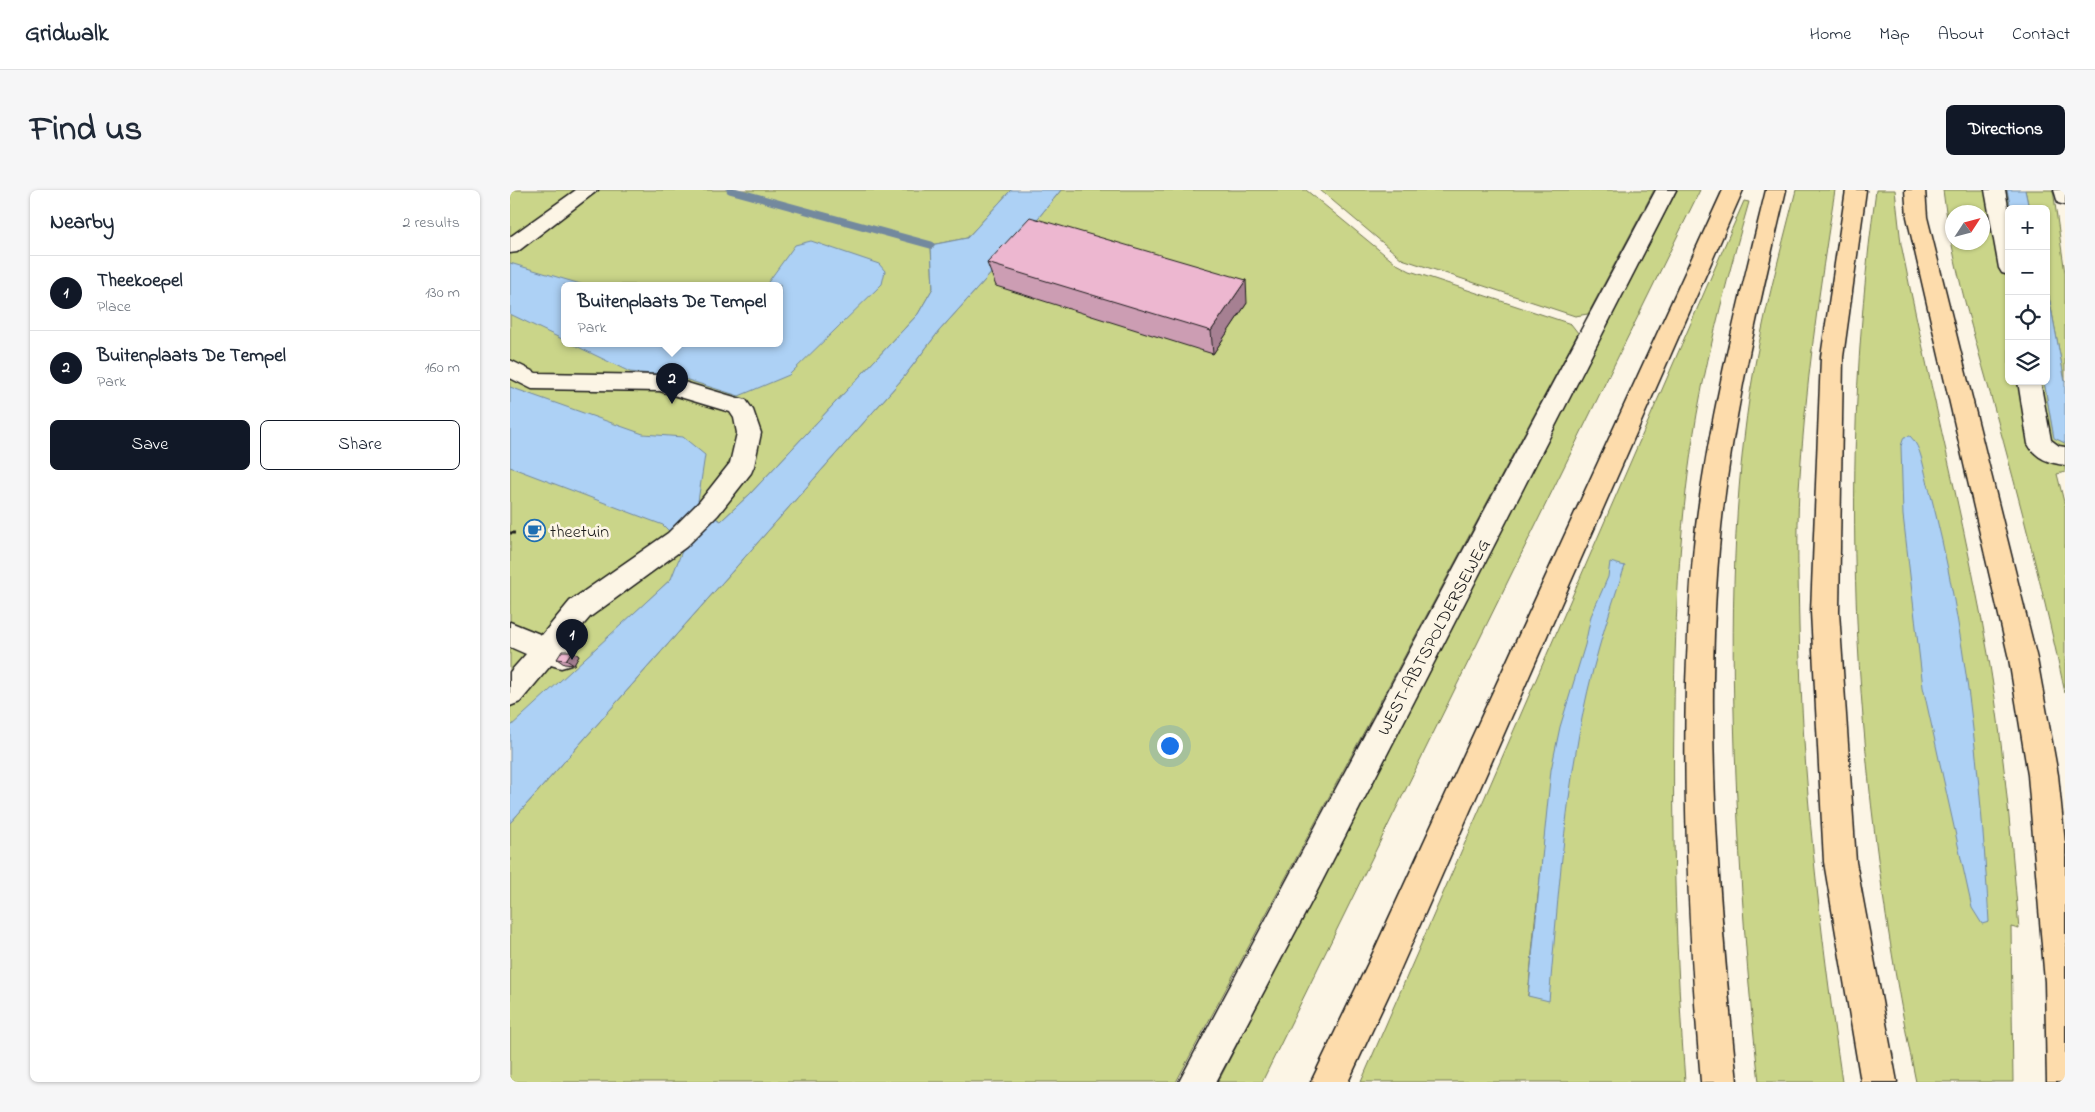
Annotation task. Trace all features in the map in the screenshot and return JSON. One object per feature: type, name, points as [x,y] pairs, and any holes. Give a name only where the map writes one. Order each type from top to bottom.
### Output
[{"type":"highway","points":[[1329,1082],[1386,965],[1733,190]]},
{"type":"highway","points":[[1719,1082],[1704,895],[1699,775],[1703,595],[1711,510],[1725,424],[1776,190]]},
{"type":"highway","points":[[1856,190],[1832,357],[1825,612],[1840,862],[1878,1082]]},
{"type":"highway","points":[[1915,190],[1917,217],[2023,659],[2042,775],[2062,982],[2065,1082]]},
{"type":"street","points":[[510,247],[588,190]]},
{"type":"street","name":"WEST-ABTSPOLDERSEWEG","points":[[1197,1082],[1306,880],[1666,190]]},
{"type":"street","points":[[1995,190],[2006,250]]},
{"type":"street","points":[[2064,190],[2065,200]]},
{"type":"street","points":[[510,368],[532,381],[660,383],[738,406],[745,416],[749,433],[742,466],[709,508],[677,540],[580,609],[556,654],[510,693]]},
{"type":"street","points":[[2030,385],[2040,444],[2053,454],[2065,456]]},
{"type":"street","points":[[510,634],[556,654]]},
{"type":"path","points":[[510,533],[519,533]]},
{"type":"green space","points":[[510,190],[1011,190],[967,238],[931,245],[933,288],[918,314],[750,494],[721,521],[671,579],[510,729]]},
{"type":"green space","points":[[1061,190],[1306,190],[1395,263],[1410,271],[1571,324],[1578,333],[1176,1082],[510,1082],[510,823],[903,378],[939,331],[1012,250]]},
{"type":"green space","points":[[1320,190],[1654,190],[1588,314],[1575,316],[1402,259]]},
{"type":"green space","points":[[1677,190],[1700,190],[1262,1082],[1218,1082]]},
{"type":"green space","points":[[1796,190],[1835,190],[1818,302],[1805,415],[1799,490],[1798,557],[1801,682],[1808,797],[1826,968],[1842,1082],[1759,1082],[1748,967],[1736,776],[1733,632],[1739,488],[1754,367]]},
{"type":"green space","points":[[1876,190],[1895,190],[1901,244],[1973,574],[1995,698],[2005,775],[2019,929],[2011,927],[2013,1082],[1916,1082],[1895,972],[1878,861],[1866,749],[1858,638],[1855,525],[1856,413],[1863,302]]},
{"type":"green space","points":[[1943,190],[2007,190],[2010,205],[2005,205],[2005,385],[2045,385],[2054,437],[2065,443],[2065,472],[2057,474],[2065,506],[2065,693],[2032,550],[1964,299],[1953,250],[1990,250],[1990,205],[1945,205]]},
{"type":"green space","points":[[2025,190],[2053,190],[2065,273],[2065,382],[2050,302],[2050,205],[2028,205]]},
{"type":"green space","points":[[1744,201],[1749,202],[1720,307],[1697,414],[1686,488],[1677,600],[1674,851],[1679,990],[1685,1082],[1361,1082]],"holes":[[[1551,786],[1528,996],[1535,921]]]},
{"type":"water","points":[[1011,190],[1061,190],[1012,250],[939,331],[903,378],[510,823],[510,727],[671,579],[684,546],[663,525],[510,467],[510,387],[643,434],[683,437],[705,455],[697,508],[721,521],[750,494],[918,314],[933,288],[931,245],[967,238]]},
{"type":"water","points":[[2007,190],[2025,190],[2028,205],[2010,205]]},
{"type":"water","points":[[811,241],[879,264],[885,271],[882,284],[789,375],[739,396],[675,376],[630,372],[578,347],[783,347],[783,282],[768,282],[795,245]]},
{"type":"water","points":[[510,263],[574,282],[561,282],[561,339],[510,314]]},
{"type":"water","points":[[2050,302],[2065,382],[2065,443],[2054,438],[2045,385],[2050,385]]},
{"type":"water","points":[[1910,436],[1922,460],[1942,540],[1962,649],[1970,704],[1986,868],[1989,922],[1982,924],[1972,908],[1923,687],[1903,515],[1901,446],[1904,437]]},
{"type":"water","points":[[1610,562],[1625,566],[1611,607],[1588,691],[1573,767],[1549,1001],[1528,996],[1551,770],[1560,727],[1585,645],[1591,616],[1608,577]]},
{"type":"building","points":[[1030,217],[1246,280],[1211,331],[987,263]]},
{"type":"building","points":[[562,651],[572,651],[566,660],[557,659]]},
{"type":"waterway","points":[[730,190],[931,245]]},
{"type":"place","name":"Buitenplaats De Tempel","points":[[672,404]]},
{"type":"place","name":"theetuin","points":[[534,531]]},
{"type":"place","name":"Theekoepel","points":[[572,660]]}]
